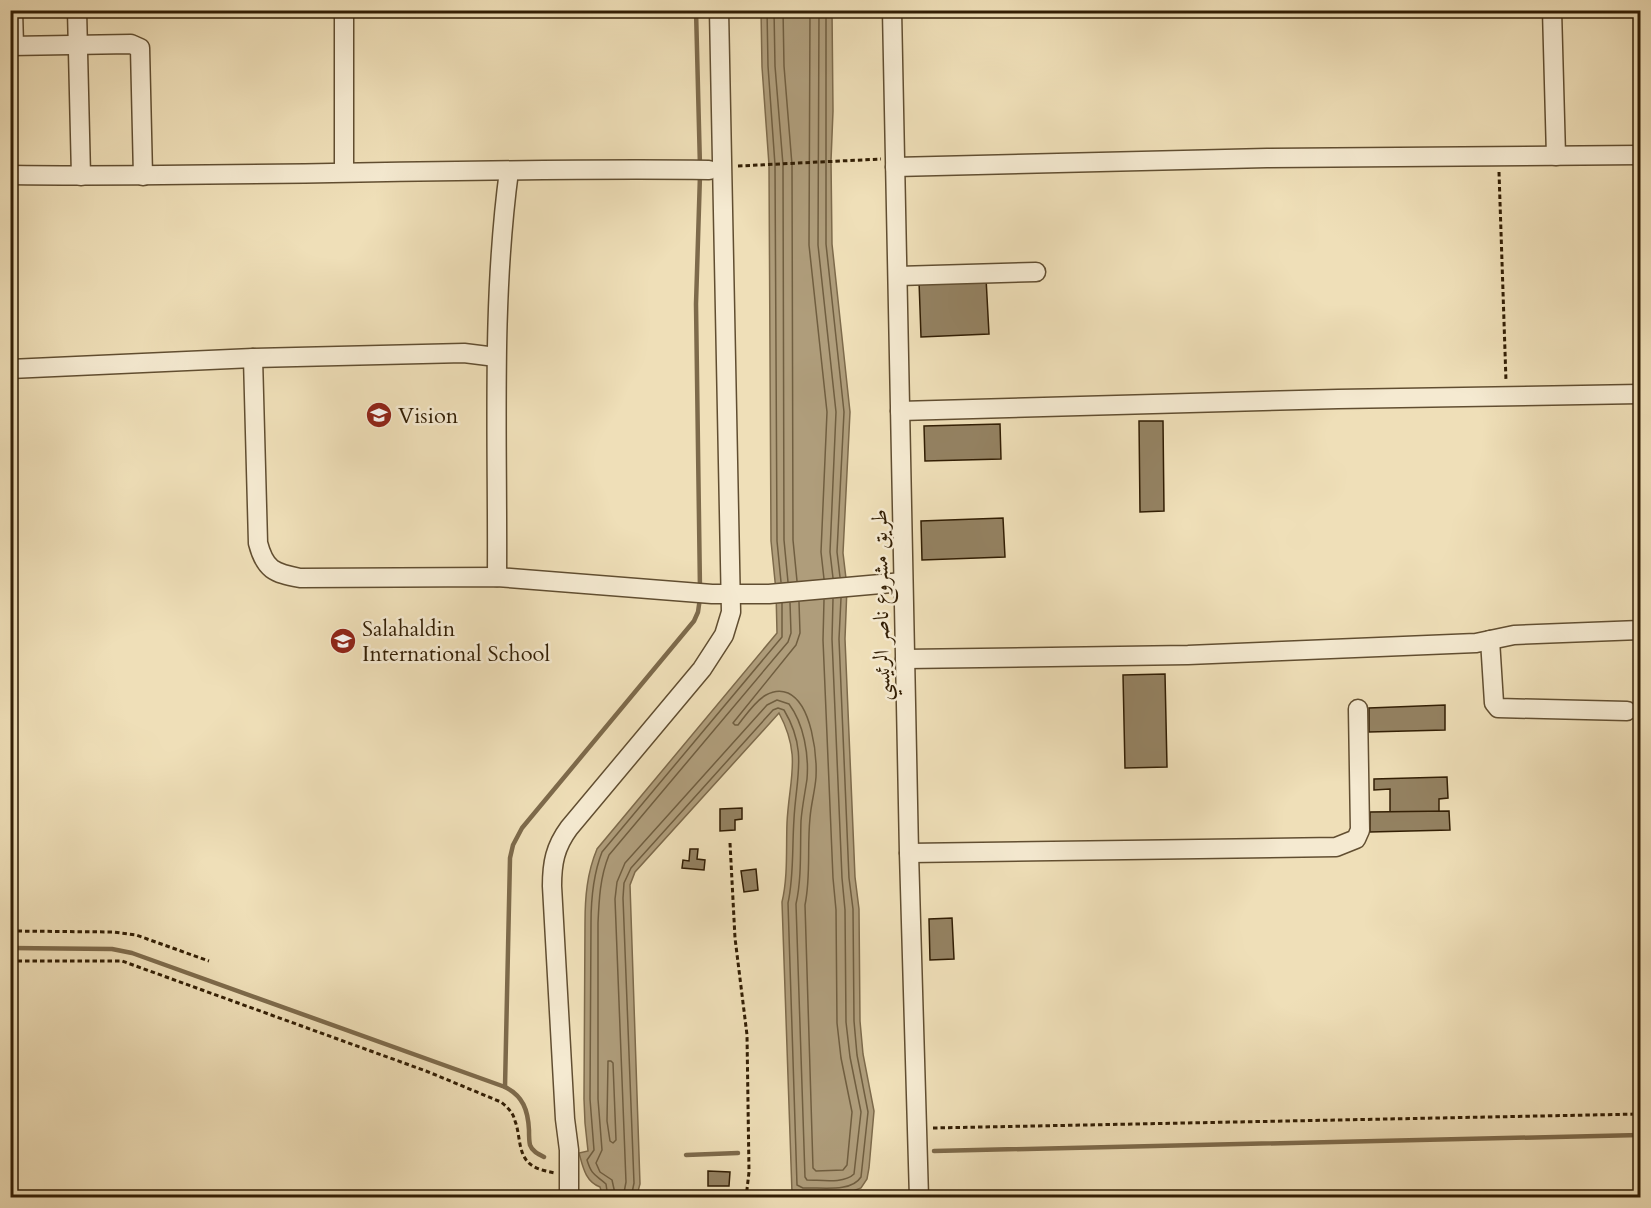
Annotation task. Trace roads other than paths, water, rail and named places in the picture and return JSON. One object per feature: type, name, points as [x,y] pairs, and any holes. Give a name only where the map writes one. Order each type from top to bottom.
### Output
[{"type":"street","points":[[12,10],[12,46],[132,44],[140,48],[143,176]]},
{"type":"street","points":[[77,10],[81,176]]},
{"type":"street","points":[[344,10],[344,172]]},
{"type":"street","points":[[569,1197],[552,886],[555,854],[559,842],[569,828],[702,669],[729,623],[732,594],[719,10]]},
{"type":"street","name":"طريق مشروع ناصر الرئيسي","points":[[892,10],[909,853],[919,1197]]},
{"type":"street","points":[[1552,10],[1556,156]]},
{"type":"street","points":[[895,163],[1641,155]]},
{"type":"street","points":[[10,175],[143,176],[344,172],[700,170]]},
{"type":"street","points":[[497,576],[498,392],[496,357],[509,171]]},
{"type":"street","points":[[898,276],[1036,272]]},
{"type":"street","points":[[10,369],[253,358],[464,354],[496,357]]},
{"type":"street","points":[[253,358],[258,543],[262,559],[272,570],[300,578],[497,576],[712,594],[769,594],[903,582]]},
{"type":"street","points":[[900,411],[1338,399],[1641,394]]},
{"type":"street","points":[[905,659],[1188,655],[1476,643],[1514,635],[1641,630]]},
{"type":"street","points":[[1490,640],[1494,703],[1498,708],[1627,711]]},
{"type":"street","points":[[909,853],[1336,847],[1356,839],[1360,830],[1358,709]]},
{"type":"water","points":[[761,11],[832,11],[832,244],[850,412],[843,553],[847,587],[845,639],[855,877],[859,909],[860,1021],[863,1054],[874,1111],[869,1168],[867,1179],[861,1188],[848,1193],[792,1193],[782,902],[786,873],[792,755],[786,728],[779,713],[635,872],[630,885],[640,1184],[637,1195],[603,1197],[600,1187],[585,1173],[579,1153],[588,1151],[584,1099],[585,913],[591,867],[597,849],[777,633],[771,541],[769,165],[762,67]]},
{"type":"waterway","points":[[696,10],[700,167]]},
{"type":"waterway","points":[[700,175],[696,304],[700,590]]},
{"type":"waterway","points":[[505,1087],[510,858],[513,845],[522,828],[694,621],[700,598]]},
{"type":"waterway","points":[[10,948],[112,949],[132,953],[505,1087],[523,1104],[527,1116],[530,1145],[534,1151],[544,1157]]},
{"type":"waterway","points":[[934,1151],[1640,1135]]},
{"type":"waterway","points":[[686,1155],[738,1153]]},
{"type":"place","name":"Vision","points":[[379,415]]},
{"type":"place","name":"Salahaldin International School","points":[[343,641]]}]
